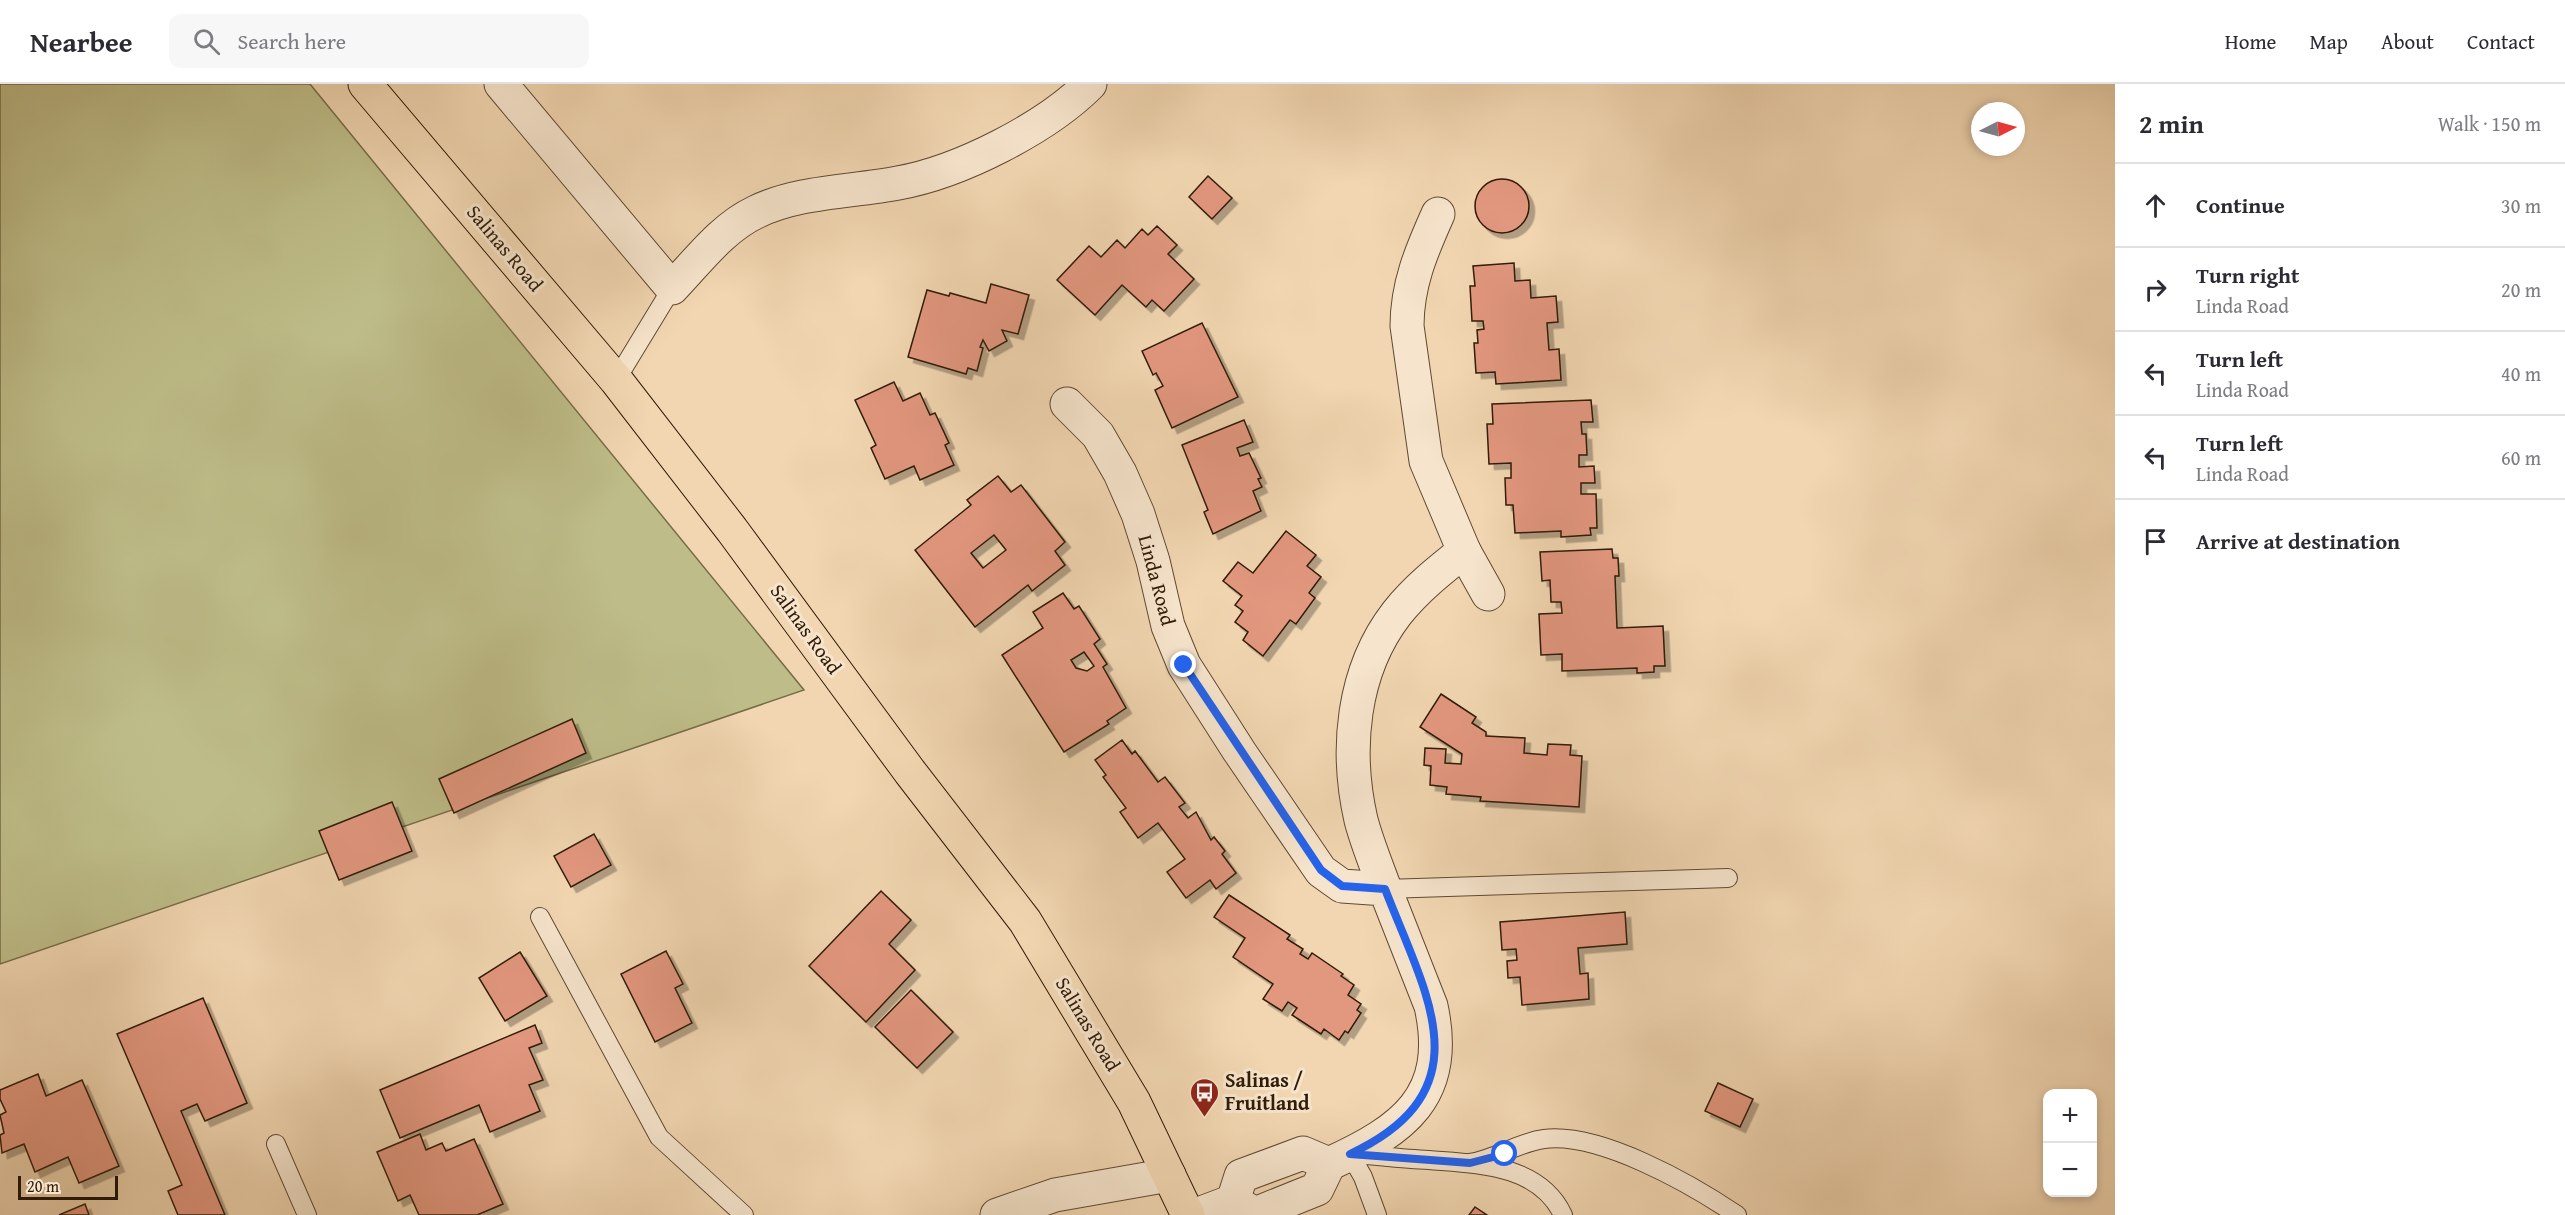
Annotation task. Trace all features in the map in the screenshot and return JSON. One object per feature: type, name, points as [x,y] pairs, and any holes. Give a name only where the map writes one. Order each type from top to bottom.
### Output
[{"type":"main road","name":"Salinas Road","points":[[365,84],[616,380],[732,530],[910,772],[1025,921],[1114,1067],[1188,1215]]},
{"type":"street","points":[[501,84],[672,288],[732,225],[756,212],[797,199],[900,183],[936,174],[1034,129],[1069,105],[1090,84]]},
{"type":"street","points":[[1438,214],[1415,267],[1407,307],[1407,327],[1426,461],[1464,551],[1488,594]]},
{"type":"street","name":"Linda Road","points":[[1066,404],[1088,422],[1120,473],[1146,539],[1176,647],[1196,687],[1321,870],[1342,886],[1385,889]]},
{"type":"street","points":[[1196,1215],[1233,1201],[1255,1214],[1317,1190],[1340,1159],[1370,1145],[1403,1120],[1428,1089],[1434,1066],[1436,1043],[1431,1006],[1362,823],[1356,795],[1353,749],[1359,696],[1367,666],[1381,636],[1397,614],[1431,577],[1464,551]]},
{"type":"street","points":[[997,1215],[1031,1201],[1055,1195],[1169,1175]]},
{"type":"lane","points":[[616,380],[672,288]]},
{"type":"lane","points":[[1385,889],[1728,878]]},
{"type":"lane","points":[[540,918],[659,1137],[744,1215]]},
{"type":"lane","points":[[1470,1163],[1495,1158],[1541,1139],[1581,1141],[1673,1176],[1737,1215]]},
{"type":"lane","points":[[276,1144],[307,1215]]},
{"type":"lane","points":[[1340,1159],[1470,1163],[1500,1168],[1530,1180],[1546,1191],[1563,1215]]},
{"type":"lane","points":[[1340,1159],[1363,1177],[1377,1215]]},
{"type":"shaded area","points":[[0,84],[310,84],[804,690],[0,964]]},
{"type":"building","points":[[1208,176],[1232,198],[1212,219],[1189,197]]},
{"type":"building","points":[[1497,179],[1507,179],[1517,183],[1525,191],[1529,206],[1525,221],[1517,229],[1507,233],[1497,233],[1487,229],[1479,221],[1475,211],[1475,201],[1479,191],[1487,183]]},
{"type":"building","points":[[1157,226],[1177,245],[1168,254],[1194,279],[1164,311],[1152,300],[1146,307],[1122,285],[1095,315],[1057,280],[1089,246],[1101,257],[1117,240],[1125,248],[1142,229],[1148,235]]},
{"type":"building","points":[[1514,263],[1515,281],[1530,280],[1531,298],[1556,296],[1558,322],[1547,323],[1549,350],[1559,349],[1561,380],[1496,384],[1495,372],[1476,373],[1474,343],[1478,343],[1477,330],[1484,329],[1483,321],[1472,321],[1470,286],[1475,286],[1473,266]]},
{"type":"building","points":[[991,284],[1029,295],[1018,334],[1002,330],[1007,341],[989,351],[983,340],[977,371],[968,368],[966,374],[908,357],[927,290],[949,296],[950,293],[986,303]]},
{"type":"building","points":[[1202,323],[1238,397],[1172,428],[1155,390],[1163,386],[1156,373],[1153,375],[1142,351]]},
{"type":"building","points":[[894,382],[903,401],[920,393],[930,415],[935,413],[949,443],[945,445],[954,465],[920,480],[914,466],[885,479],[871,448],[876,445],[855,400]]},
{"type":"building","points":[[1591,400],[1593,422],[1581,422],[1582,434],[1586,434],[1587,455],[1579,455],[1579,467],[1594,466],[1595,483],[1581,483],[1581,494],[1596,494],[1597,528],[1590,528],[1591,535],[1561,537],[1561,531],[1515,533],[1513,505],[1506,505],[1505,478],[1511,478],[1511,463],[1489,464],[1487,424],[1493,424],[1492,404]]},
{"type":"building","points":[[1244,420],[1253,442],[1237,448],[1240,456],[1249,453],[1261,478],[1258,479],[1262,487],[1253,491],[1261,511],[1213,534],[1204,512],[1208,510],[1182,445]]},
{"type":"building","points":[[998,476],[1011,492],[1021,485],[1065,542],[1055,551],[1065,565],[1032,591],[1028,585],[975,627],[915,550],[971,505],[967,500]],"holes":[[[994,535],[1006,550],[983,568],[971,553]]]},
{"type":"building","points":[[1286,531],[1316,555],[1307,566],[1321,577],[1309,593],[1315,598],[1296,624],[1290,620],[1263,656],[1243,640],[1248,632],[1235,622],[1243,611],[1235,605],[1242,596],[1223,581],[1238,562],[1253,573]]},
{"type":"building","points":[[1612,549],[1613,558],[1618,558],[1619,576],[1615,576],[1617,628],[1663,626],[1665,666],[1654,666],[1654,672],[1637,673],[1637,668],[1562,671],[1562,654],[1541,655],[1539,614],[1562,613],[1561,602],[1551,602],[1550,580],[1542,581],[1540,552]]},
{"type":"building","points":[[1063,593],[1074,609],[1079,606],[1100,639],[1094,644],[1107,664],[1103,667],[1126,708],[1107,721],[1109,724],[1064,752],[1002,655],[1043,628],[1033,612]],"holes":[[[1084,652],[1094,666],[1087,671],[1076,668],[1071,660]]]},
{"type":"building","points":[[1441,694],[1476,717],[1472,723],[1486,732],[1486,736],[1525,738],[1524,753],[1547,755],[1548,744],[1571,745],[1570,755],[1582,756],[1579,807],[1480,801],[1481,797],[1446,794],[1447,787],[1430,785],[1431,766],[1424,765],[1425,748],[1446,749],[1445,763],[1461,764],[1462,754],[1420,727]]},
{"type":"building","points":[[572,719],[586,753],[454,813],[439,779]]},
{"type":"building","points":[[1122,740],[1132,754],[1135,751],[1158,782],[1165,777],[1185,803],[1179,807],[1188,818],[1196,812],[1211,840],[1214,837],[1225,851],[1222,854],[1236,873],[1216,889],[1210,880],[1186,898],[1167,872],[1185,859],[1158,823],[1138,838],[1120,812],[1126,808],[1103,777],[1106,775],[1095,760]]},
{"type":"building","points":[[392,802],[412,851],[339,880],[319,831]]},
{"type":"building","points":[[594,834],[611,865],[571,887],[554,856]]},
{"type":"building","points":[[881,891],[911,920],[889,944],[915,970],[866,1022],[809,966]]},
{"type":"building","points":[[1229,895],[1290,935],[1287,939],[1303,949],[1300,954],[1308,959],[1312,953],[1343,974],[1341,976],[1354,985],[1348,995],[1361,1004],[1357,1010],[1361,1013],[1348,1033],[1345,1031],[1339,1040],[1324,1029],[1321,1034],[1292,1015],[1297,1008],[1288,1002],[1282,1011],[1263,999],[1273,984],[1233,957],[1245,938],[1214,917]]},
{"type":"building","points":[[1625,912],[1627,944],[1578,948],[1580,974],[1588,973],[1589,999],[1522,1005],[1520,977],[1508,978],[1507,961],[1517,960],[1516,949],[1502,950],[1500,922]]},
{"type":"building","points":[[666,951],[683,984],[675,988],[692,1023],[655,1042],[621,974]]},
{"type":"building","points":[[520,952],[547,996],[505,1021],[479,978]]},
{"type":"building","points":[[911,990],[953,1032],[917,1068],[875,1027]]},
{"type":"building","points":[[203,998],[247,1103],[205,1121],[197,1104],[181,1111],[225,1215],[178,1215],[168,1191],[182,1185],[117,1034]]},
{"type":"building","points":[[535,1025],[542,1043],[529,1048],[543,1080],[529,1085],[540,1111],[490,1132],[479,1105],[400,1138],[380,1090]]},
{"type":"building","points":[[38,1074],[46,1096],[82,1080],[119,1166],[79,1183],[68,1157],[35,1172],[24,1144],[2,1153],[0,1135],[4,1133],[0,1115],[6,1112],[0,1099],[0,1090]]},
{"type":"building","points":[[1718,1083],[1753,1099],[1740,1127],[1705,1111]]},
{"type":"building","points":[[420,1134],[426,1150],[442,1143],[446,1151],[474,1139],[503,1204],[477,1215],[419,1215],[410,1195],[398,1201],[377,1152]]},
{"type":"building","points":[[85,1204],[89,1215],[59,1215]]},
{"type":"building","points":[[1475,1207],[1487,1215],[1469,1215]]},
{"type":"place","name":"Salinas / Fruitland","points":[[1204,1118]]},
{"type":"route","points":[[1184,665],[1196,687],[1321,870],[1331,880],[1342,886],[1354,889],[1385,889],[1431,1006],[1436,1043],[1434,1066],[1428,1089],[1403,1120],[1370,1145],[1350,1154],[1470,1163],[1505,1154]]}]
